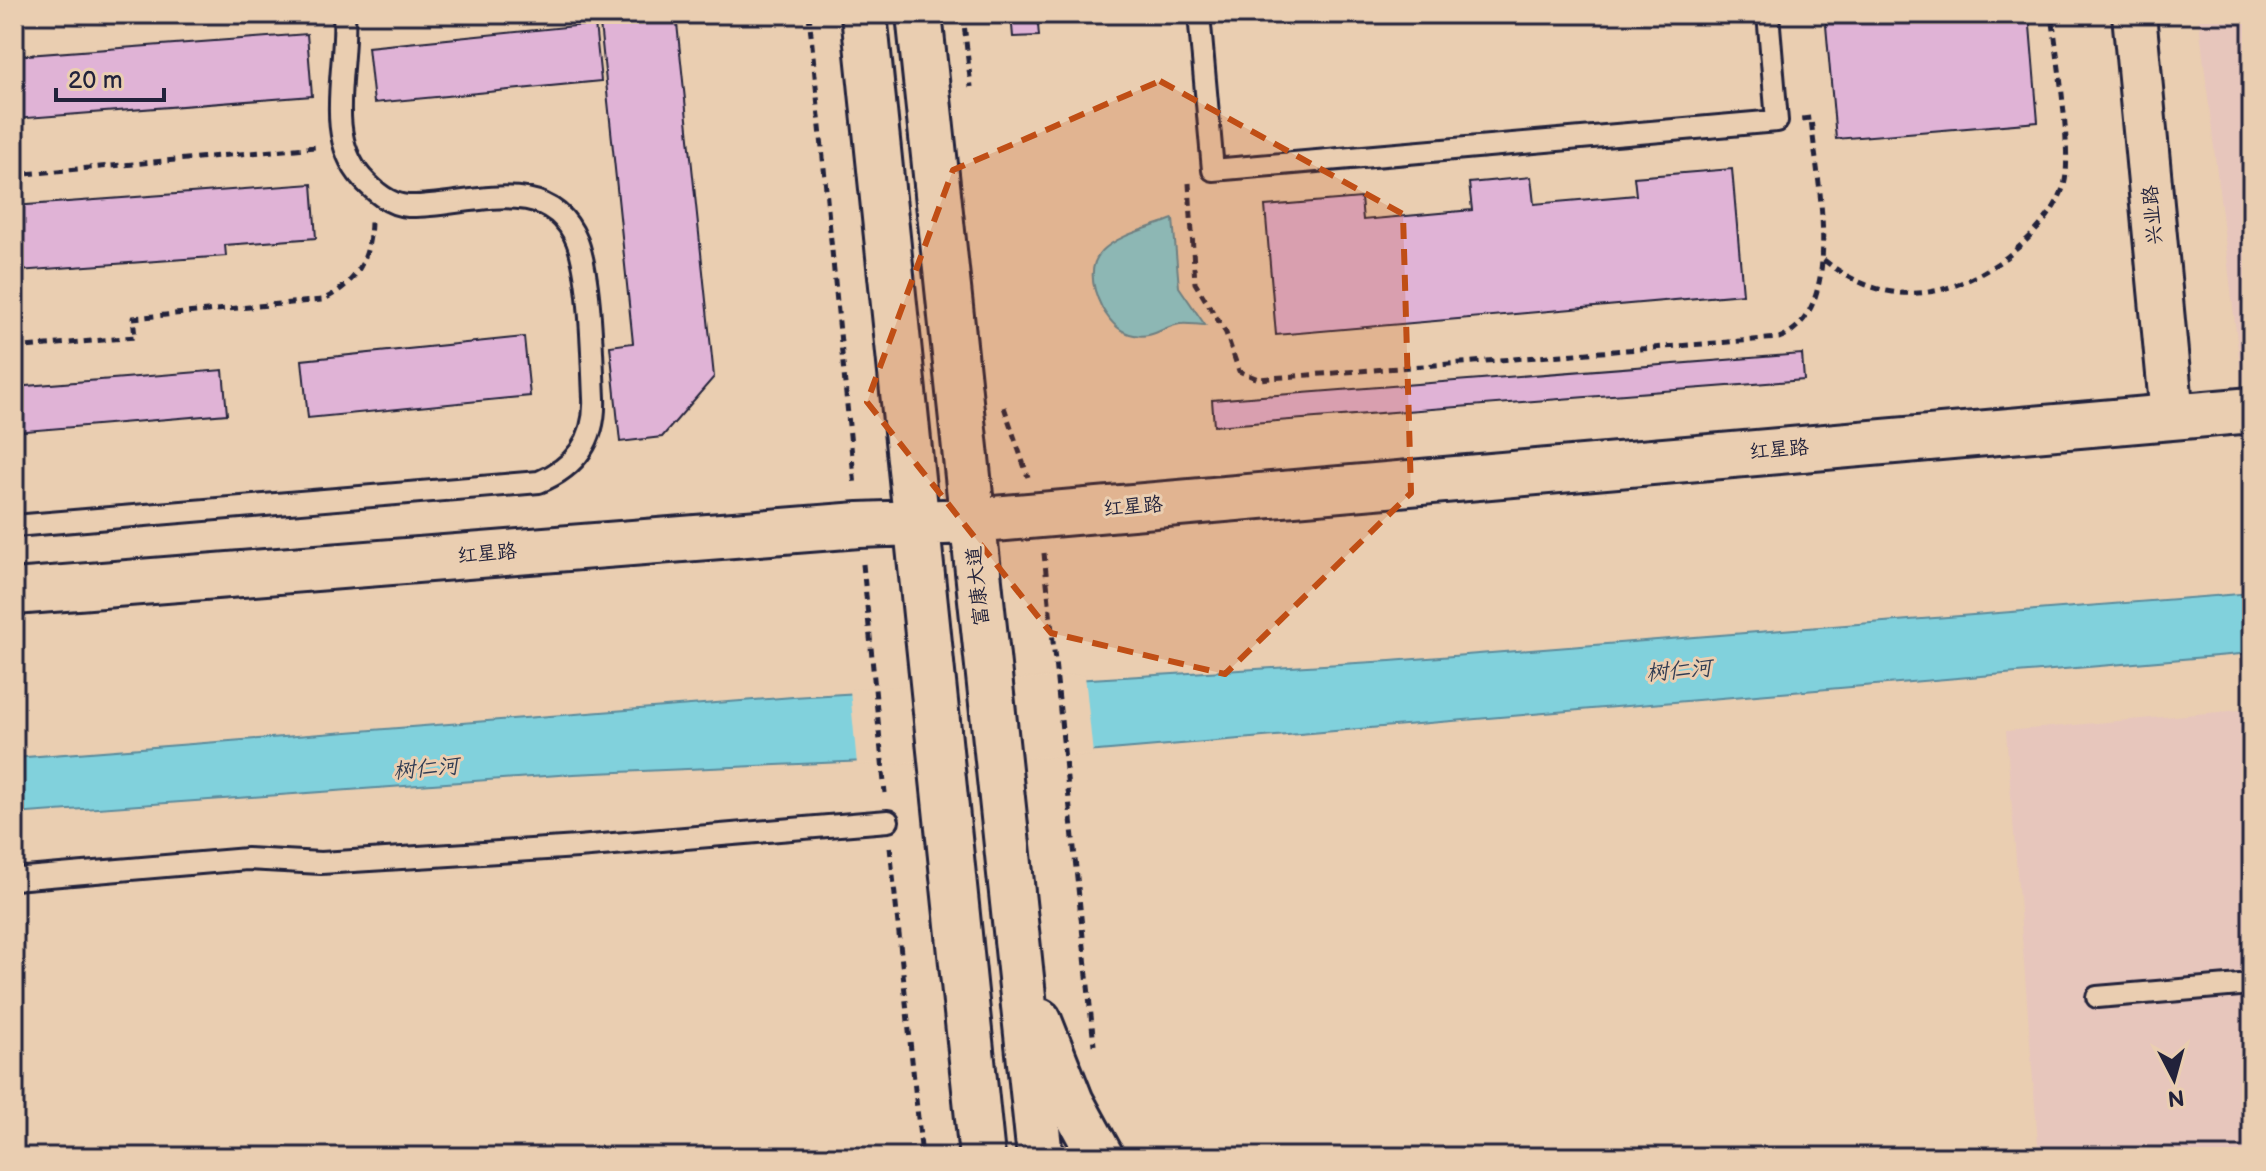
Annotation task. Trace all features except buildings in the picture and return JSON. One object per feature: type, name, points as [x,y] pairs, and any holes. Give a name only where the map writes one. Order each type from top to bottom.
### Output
[{"type":"street","points":[[864,14],[982,1157]]},
{"type":"street","name":"富康大道","points":[[919,14],[1017,967],[1040,1157]]},
{"type":"street","name":"兴业路","points":[[2134,14],[2172,416]]},
{"type":"street","name":"红星路","points":[[14,592],[859,525],[971,521],[2252,410]]},
{"type":"street","points":[[1017,967],[1071,1102],[1101,1157]]},
{"type":"lane","points":[[14,526],[539,482],[559,474],[580,455],[593,428],[594,402],[583,263],[576,240],[565,220],[546,204],[517,197],[406,206],[381,197],[347,157],[344,145],[339,106],[346,56],[344,14]]},
{"type":"lane","points":[[1199,14],[1213,170],[1777,121],[1768,14]]},
{"type":"lane","points":[[14,879],[247,859],[321,863],[563,848],[888,821]]},
{"type":"lane","points":[[2097,997],[2252,984]]},
{"type":"path","points":[[809,14],[922,1157]]},
{"type":"path","points":[[963,14],[971,93]]},
{"type":"path","points":[[1824,260],[1847,278],[1878,289],[1909,294],[1944,290],[1978,278],[2026,242],[2065,184],[2066,158],[2052,14]]},
{"type":"path","points":[[1213,170],[1189,183],[1195,283],[1226,333],[1239,371],[1258,379],[1779,338],[1795,332],[1810,311],[1821,285],[1824,260],[1811,118],[1777,121]]},
{"type":"path","points":[[14,175],[344,145]]},
{"type":"path","points":[[14,348],[135,337],[133,318],[322,300],[345,289],[358,272],[371,241],[373,189]]},
{"type":"path","points":[[1001,394],[1039,515],[1096,1062]]},
{"type":"highlighted area","points":[[1160,81],[1403,214],[1411,493],[1225,674],[1051,633],[867,402],[953,170]]},
{"type":"shaded area","points":[[2198,14],[2252,14],[2252,381],[2242,382]]},
{"type":"shaded area","points":[[2252,709],[2252,1157],[2039,1157],[2006,731]]},
{"type":"water","points":[[1173,219],[1179,287],[1205,325],[1174,325],[1141,336],[1124,332],[1102,308],[1094,287],[1093,270],[1098,256],[1121,238]]},
{"type":"water","name":"树仁河","points":[[2252,593],[2252,653],[1098,751],[573,774],[14,814],[14,758],[793,697],[1390,661]]},
{"type":"pier","points":[[1085,675],[1093,755],[857,765],[850,690]]}]
